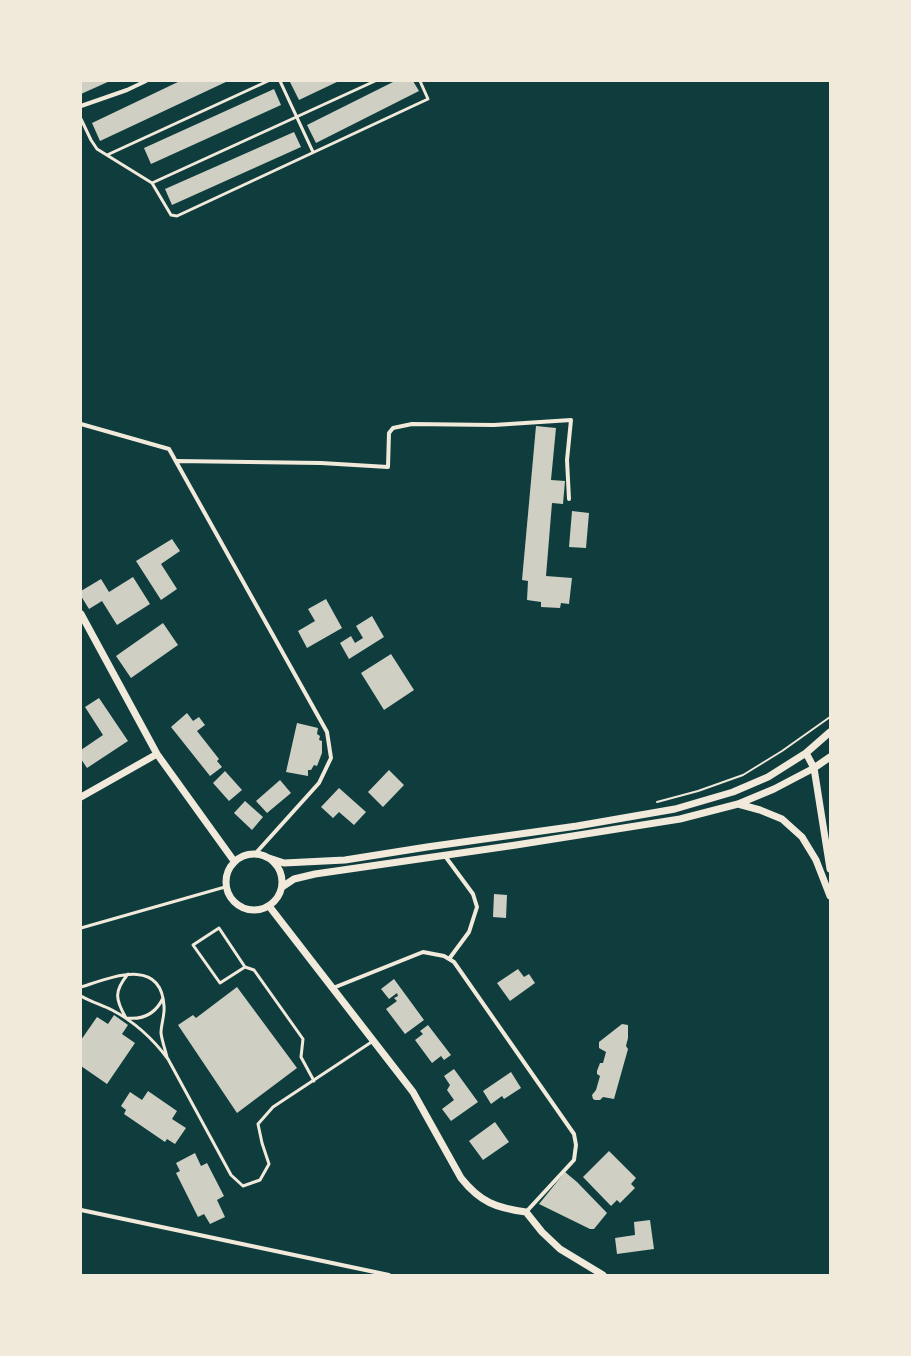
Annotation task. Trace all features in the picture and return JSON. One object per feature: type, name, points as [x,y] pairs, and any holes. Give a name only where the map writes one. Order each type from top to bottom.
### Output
[{"type":"street","points":[[81,106],[127,90],[146,81]]},
{"type":"street","points":[[177,461],[321,463],[388,467],[389,433],[393,428],[412,424],[494,425],[571,420],[567,460],[569,499]]},
{"type":"street","points":[[81,424],[169,449],[327,732],[331,758],[319,782],[255,854]]},
{"type":"street","points":[[81,616],[157,754],[234,861]]},
{"type":"street","points":[[266,857],[274,862],[279,869],[282,878],[280,894],[275,901],[261,910],[251,911],[234,904],[229,896],[225,878],[228,869],[234,861],[240,857],[255,854],[266,857],[284,863],[345,860],[577,826],[675,808],[733,792],[768,777],[806,753],[830,732]]},
{"type":"street","points":[[806,753],[814,768],[830,869]]},
{"type":"street","points":[[81,797],[157,754]]},
{"type":"street","points":[[282,886],[294,879],[315,874],[444,854],[563,838],[680,819],[738,804],[774,789],[814,768],[827,763],[830,756]]},
{"type":"street","points":[[738,804],[760,810],[782,819],[802,837],[816,860],[830,896]]},
{"type":"street","points":[[444,854],[473,894],[477,907],[470,932],[449,959]]},
{"type":"street","points":[[269,906],[413,1092],[461,1178],[471,1190],[478,1196],[497,1206],[510,1210],[526,1212],[542,1232],[560,1249],[599,1274]]},
{"type":"street","points":[[333,988],[423,952],[444,956],[454,962],[574,1134],[576,1145],[574,1160],[526,1212]]},
{"type":"street","points":[[81,1210],[389,1275]]},
{"type":"lane","points":[[108,155],[268,81]]},
{"type":"lane","points":[[280,81],[313,152]]},
{"type":"lane","points":[[152,183],[375,81]]},
{"type":"lane","points":[[81,119],[97,149],[152,183],[171,215],[177,216],[428,99],[420,81]]},
{"type":"lane","points":[[81,928],[226,887]]},
{"type":"lane","points":[[245,967],[220,983],[194,945],[219,928],[245,967],[254,970],[303,1039],[301,1057],[314,1081]]},
{"type":"lane","points":[[81,987],[132,973],[146,976],[156,983],[162,993],[163,998],[164,1006],[161,1032],[168,1059]]},
{"type":"lane","points":[[126,1018],[120,1007],[117,994],[120,984],[128,974]]},
{"type":"lane","points":[[81,996],[126,1018],[156,1043],[168,1059],[231,1175],[243,1186],[260,1180],[269,1164],[258,1124],[273,1107],[373,1041]]},
{"type":"lane","points":[[126,1018],[134,1019],[145,1017],[160,1006],[163,998]]},
{"type":"path","points":[[656,802],[698,791],[743,775],[782,751],[830,718]]},
{"type":"building","points":[[81,81],[110,81],[81,94]]},
{"type":"building","points":[[180,81],[228,81],[100,141],[92,123]]},
{"type":"building","points":[[339,81],[299,100],[290,82]]},
{"type":"building","points":[[395,81],[413,81],[419,91],[316,143],[307,125]]},
{"type":"building","points":[[274,89],[281,105],[151,164],[144,148]]},
{"type":"building","points":[[294,132],[301,147],[172,205],[165,189]]},
{"type":"building","points":[[536,426],[556,428],[551,480],[565,481],[563,504],[552,503],[546,576],[572,578],[569,604],[561,603],[560,608],[541,607],[541,602],[527,600],[528,581],[522,580]]},
{"type":"building","points":[[572,511],[589,513],[586,548],[569,547]]},
{"type":"building","points":[[172,539],[180,551],[161,564],[177,589],[161,600],[136,561]]},
{"type":"building","points":[[133,577],[150,604],[117,625],[102,601],[89,609],[81,596],[81,591],[101,579],[109,592]]},
{"type":"building","points":[[326,599],[342,628],[307,648],[298,631],[315,621],[308,609]]},
{"type":"building","points":[[372,616],[384,637],[349,659],[340,643],[351,636],[355,643],[363,638],[356,626]]},
{"type":"building","points":[[163,623],[178,645],[131,678],[116,656]]},
{"type":"building","points":[[391,654],[414,690],[384,710],[361,673]]},
{"type":"building","points":[[99,698],[128,741],[87,768],[81,759],[81,750],[103,735],[85,707]]},
{"type":"building","points":[[187,713],[193,721],[199,717],[205,725],[197,731],[219,759],[217,761],[222,767],[210,776],[171,727]]},
{"type":"building","points":[[297,723],[318,728],[317,734],[320,736],[319,740],[322,741],[322,753],[317,766],[314,765],[311,770],[308,770],[308,776],[286,772]]},
{"type":"building","points":[[389,770],[404,785],[383,807],[368,792]]},
{"type":"building","points":[[225,771],[242,790],[229,801],[213,783]]},
{"type":"building","points":[[280,780],[291,793],[267,813],[256,801]]},
{"type":"building","points":[[339,788],[366,812],[354,825],[339,812],[333,818],[321,807]]},
{"type":"building","points":[[245,801],[263,817],[252,830],[234,813]]},
{"type":"building","points":[[494,894],[507,895],[506,918],[493,917]]},
{"type":"building","points":[[518,969],[524,977],[529,974],[535,983],[510,1001],[497,983]]},
{"type":"building","points":[[394,979],[424,1020],[405,1034],[386,1009],[397,1001],[394,998],[398,996],[397,993],[389,999],[381,989]]},
{"type":"building","points":[[237,987],[297,1068],[237,1113],[178,1025],[193,1015],[196,1018]]},
{"type":"building","points":[[114,1015],[128,1025],[122,1034],[135,1043],[107,1084],[81,1066],[81,1040],[97,1017],[108,1024]]},
{"type":"building","points":[[622,1024],[628,1025],[628,1038],[626,1046],[628,1049],[614,1099],[603,1097],[600,1100],[595,1100],[593,1099],[592,1095],[596,1090],[600,1076],[597,1074],[597,1071],[600,1063],[603,1063],[606,1052],[599,1048],[599,1042]]},
{"type":"building","points":[[428,1025],[451,1055],[444,1060],[441,1056],[432,1063],[415,1040],[423,1034],[420,1031]]},
{"type":"building","points":[[454,1069],[478,1102],[451,1121],[442,1109],[454,1100],[447,1090],[450,1085],[444,1076]]},
{"type":"building","points":[[511,1072],[521,1088],[504,1099],[502,1096],[491,1104],[483,1091]]},
{"type":"building","points":[[148,1091],[177,1111],[172,1119],[186,1128],[175,1144],[167,1139],[165,1142],[124,1114],[126,1110],[121,1106],[130,1092],[142,1100]]},
{"type":"building","points":[[495,1122],[509,1142],[483,1160],[469,1141]]},
{"type":"building","points":[[609,1151],[636,1178],[631,1184],[635,1188],[620,1203],[617,1200],[611,1206],[583,1177]]},
{"type":"building","points":[[195,1153],[201,1166],[207,1163],[224,1196],[217,1200],[225,1217],[210,1224],[204,1214],[198,1217],[176,1173],[180,1171],[176,1163]]},
{"type":"building","points":[[565,1172],[577,1182],[607,1213],[594,1229],[590,1229],[539,1204]]},
{"type":"building","points":[[650,1220],[654,1249],[617,1254],[615,1238],[635,1235],[634,1222]]}]
